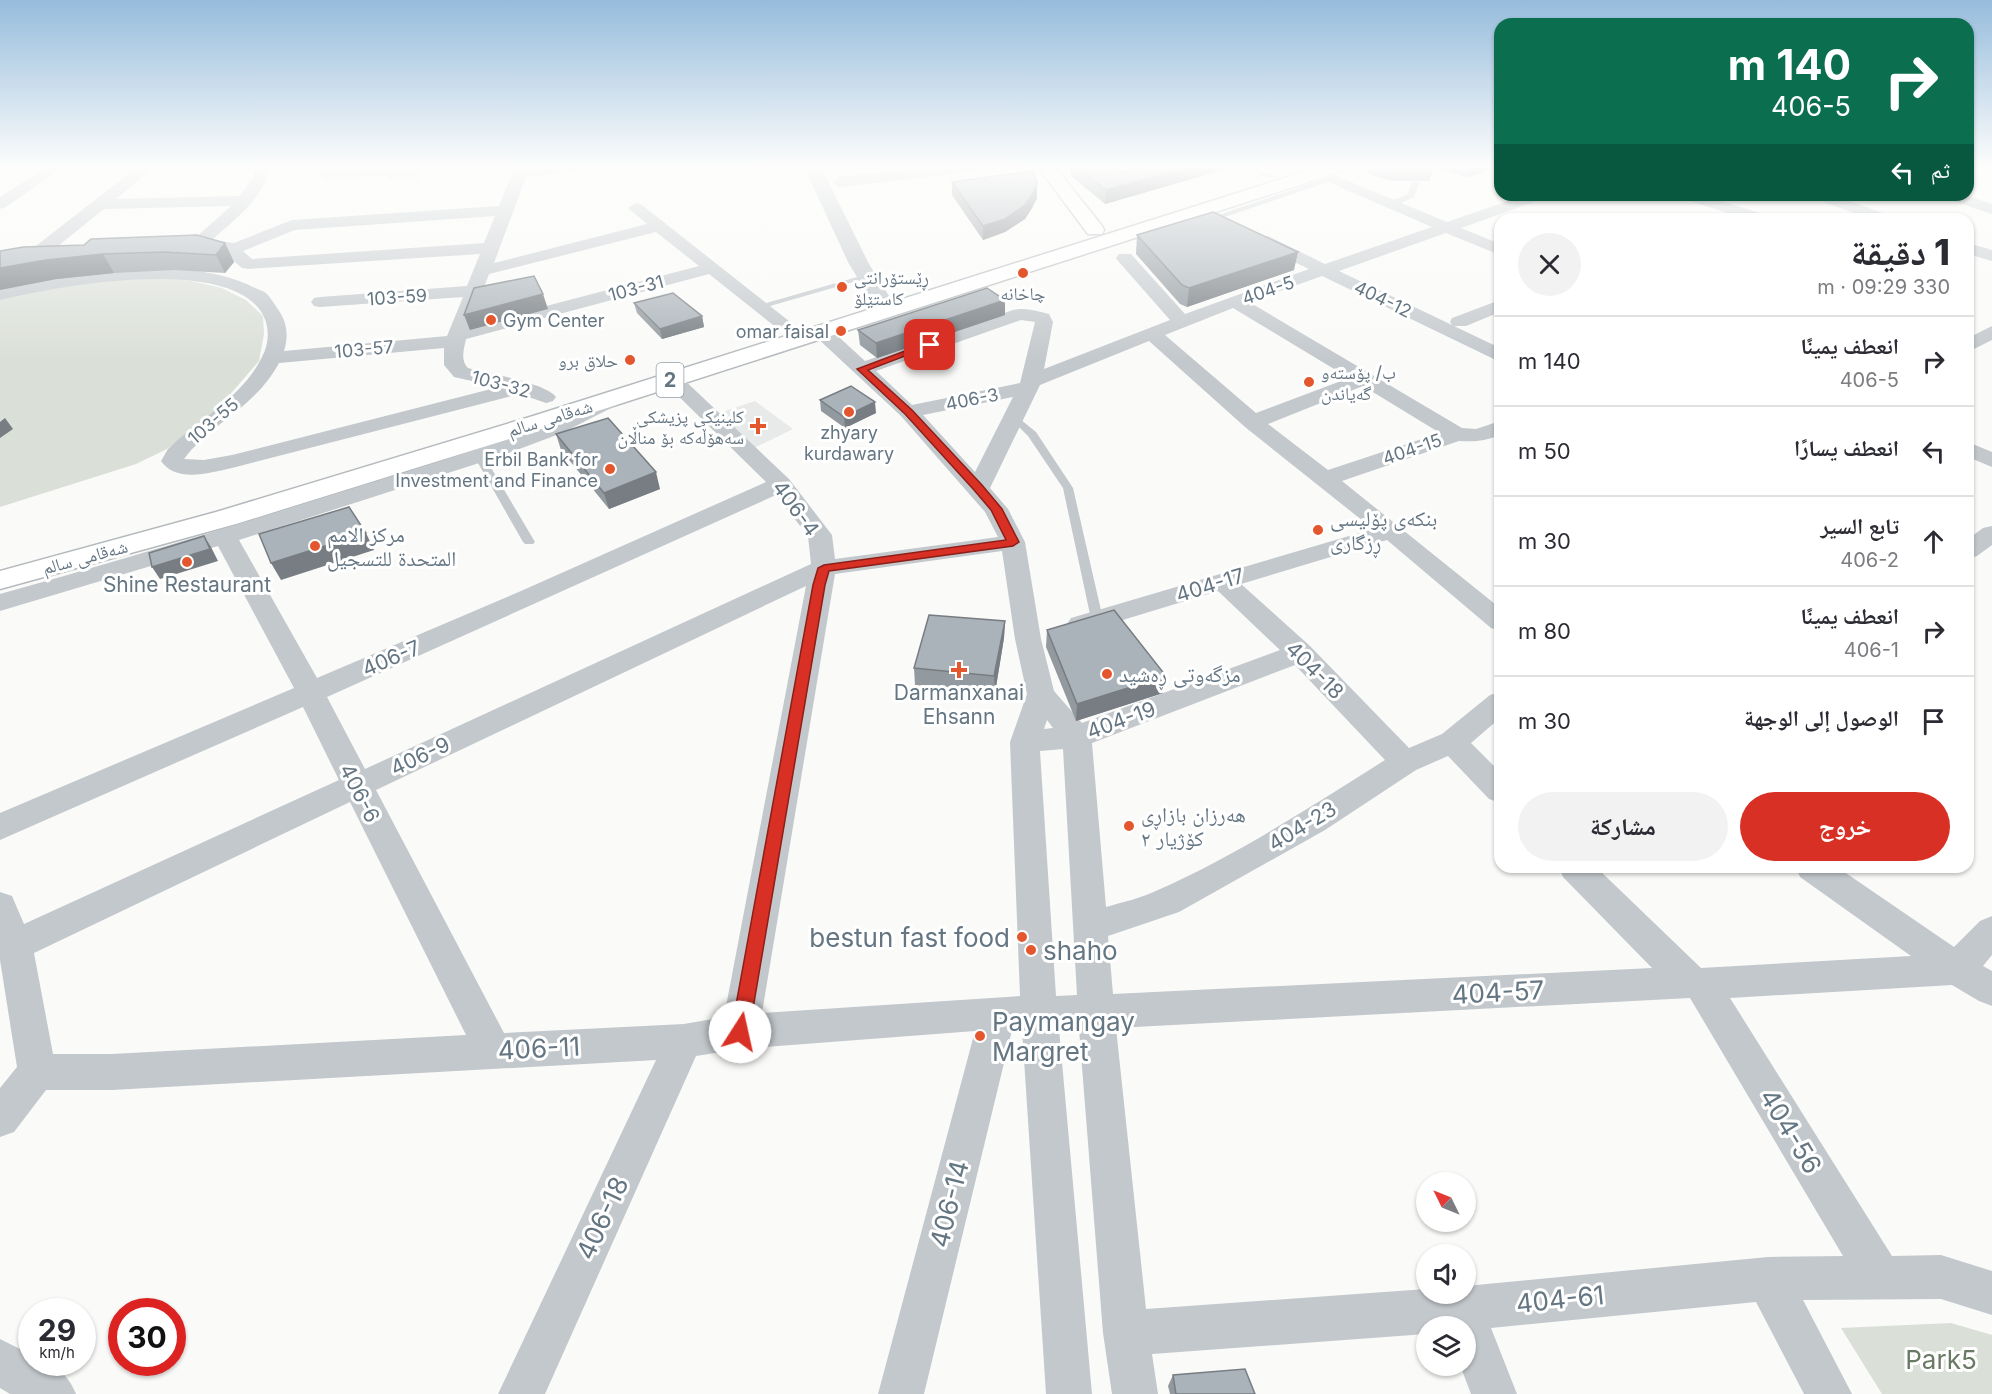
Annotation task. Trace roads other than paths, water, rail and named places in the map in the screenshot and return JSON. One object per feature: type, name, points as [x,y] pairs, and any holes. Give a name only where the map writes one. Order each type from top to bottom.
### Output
[{"type":"main road","name":"شەقامی سالم","points":[[0,580],[226,518],[564,413],[613,387],[785,325],[1088,232]]},
{"type":"main road","name":"شەقامی سالم","points":[[0,561],[209,501],[546,397],[672,379],[820,331],[1146,232]]},
{"type":"main road","points":[[546,397],[564,405],[566,409],[564,413]]},
{"type":"street","points":[[42,250],[65,232]]},
{"type":"street","points":[[196,244],[210,232]]},
{"type":"street","points":[[232,250],[275,232]]},
{"type":"street","points":[[455,338],[497,232]]},
{"type":"street","points":[[482,272],[636,232]]},
{"type":"street","points":[[667,232],[785,325]]},
{"type":"street","points":[[845,232],[879,296]]},
{"type":"street","name":"404-12","points":[[1247,232],[1494,353]]},
{"type":"street","name":"404-5","points":[[1030,385],[1181,321],[1437,232]]},
{"type":"street","points":[[1458,232],[1494,247]]},
{"type":"street","points":[[176,244],[227,246],[248,264],[491,248]]},
{"type":"street","points":[[21,251],[76,248]]},
{"type":"street","points":[[1974,250],[1992,256]]},
{"type":"street","points":[[1125,258],[1181,321]]},
{"type":"street","points":[[1343,264],[1494,339]]},
{"type":"street","name":"103-31","points":[[455,338],[712,268]]},
{"type":"street","name":"103-55","points":[[0,295],[47,284],[110,277],[175,274],[218,279],[249,291],[271,308],[278,326],[273,358],[256,381],[234,404],[181,448],[173,458],[173,463],[180,467],[196,467],[270,452],[447,410],[522,387]]},
{"type":"street","name":"103-59","points":[[320,302],[474,291]]},
{"type":"street","points":[[1234,302],[1457,434]]},
{"type":"street","points":[[1459,322],[1494,307]]},
{"type":"street","points":[[862,369],[1020,314],[1036,315],[1044,322],[1030,385],[978,488]]},
{"type":"street","points":[[820,331],[908,412],[996,509],[1013,542],[1045,634],[1041,694],[1025,742],[1039,1013],[1069,1394]]},
{"type":"street","points":[[1974,342],[1992,332]]},
{"type":"street","points":[[1152,333],[1253,422],[1391,531],[1494,617]]},
{"type":"street","name":"103-57","points":[[273,358],[455,338]]},
{"type":"street","name":"103-32","points":[[455,338],[454,365],[461,373],[522,387],[546,397]]},
{"type":"street","name":"406-4","points":[[672,379],[781,484],[820,535],[824,568],[819,585],[740,1032]]},
{"type":"street","points":[[1253,422],[1364,379]]},
{"type":"street","name":"406-3","points":[[908,412],[1030,385]]},
{"type":"street","points":[[0,603],[225,537],[479,456],[555,428],[613,387]]},
{"type":"street","name":"404-15","points":[[1324,479],[1457,434],[1479,436],[1494,430]]},
{"type":"street","points":[[1974,452],[1992,460]]},
{"type":"street","name":"406-7","points":[[0,827],[781,484]]},
{"type":"street","name":"404-17","points":[[1045,634],[1391,531]]},
{"type":"street","points":[[1974,546],[1992,533]]},
{"type":"street","name":"406-6","points":[[225,537],[292,657],[493,1050]]},
{"type":"street","name":"406-9","points":[[15,945],[824,568],[1013,542]]},
{"type":"street","name":"404-18","points":[[1222,581],[1300,653],[1404,762]]},
{"type":"street","name":"404-19","points":[[1025,742],[1077,736],[1300,653]]},
{"type":"street","points":[[1041,694],[1077,736],[1095,1012],[1126,1333],[1135,1394]]},
{"type":"street","name":"404-23","points":[[1091,927],[1167,902],[1230,869],[1314,821],[1404,762],[1452,742],[1494,707]]},
{"type":"street","points":[[1452,742],[1494,785]]},
{"type":"street","name":"404-56","points":[[1581,873],[1696,983],[1881,1279]]},
{"type":"street","points":[[1821,873],[1957,969],[1992,990]]},
{"type":"street","points":[[0,906],[15,945],[38,1072],[0,1118]]},
{"type":"street","points":[[1957,969],[1992,931]]},
{"type":"street","name":"404-57","points":[[1039,1013],[1957,969]]},
{"type":"street","name":"406-11","points":[[38,1072],[112,1072],[684,1041],[740,1032],[998,1013],[1039,1013]]},
{"type":"street","name":"406-14","points":[[901,1394],[998,1013]]},
{"type":"street","name":"406-18","points":[[520,1394],[684,1041]]},
{"type":"street","name":"404-61","points":[[1126,1333],[1461,1309],[1768,1279],[1941,1277],[1992,1293]]},
{"type":"street","points":[[1768,1279],[1829,1394]]},
{"type":"street","points":[[1461,1309],[1494,1394]]},
{"type":"street","points":[[0,1362],[53,1394]]},
{"type":"lane","points":[[760,306],[867,277]]},
{"type":"lane","points":[[1014,417],[1032,434],[1068,488],[1097,619]]},
{"type":"lane","points":[[479,456],[529,542]]},
{"type":"place","name":"چاخانە","points":[[1023,273]]},
{"type":"place","name":"ڕێستۆرانتی کاستێلۆ","points":[[842,287]]},
{"type":"place","name":"Gym Center","points":[[491,320]]},
{"type":"place","name":"omar faisal","points":[[841,331]]},
{"type":"place","name":"حلاق برو","points":[[630,360]]},
{"type":"place","name":"ب/ پۆستەو گەیاندن","points":[[1309,382]]},
{"type":"place","name":"zhyary kurdawary","points":[[849,412]]},
{"type":"place","name":"کلینیکی پزیشکی سەهۆڵەکە بۆ مناڵان","points":[[758,426]]},
{"type":"place","name":"Erbil Bank for Investment and Finance","points":[[610,469]]},
{"type":"place","name":"بنکەی پۆلیسی ڕزگاری","points":[[1318,530]]},
{"type":"place","name":"مركز الامم المتحدة للتسجيل","points":[[315,546]]},
{"type":"place","name":"Shine Restaurant","points":[[187,562]]},
{"type":"place","name":"Darmanxanai Ehsann","points":[[959,670]]},
{"type":"place","name":"مزگەوتی ڕەشید","points":[[1107,674]]},
{"type":"place","name":"هەرزان بازاڕی کۆژیار ٢","points":[[1129,826]]},
{"type":"place","name":"bestun fast food","points":[[1022,937]]},
{"type":"place","name":"shaho","points":[[1031,950]]},
{"type":"place","name":"Paymangay Margret","points":[[980,1036]]},
{"type":"park label","name":"Park5","points":[[1941,1359]]}]
